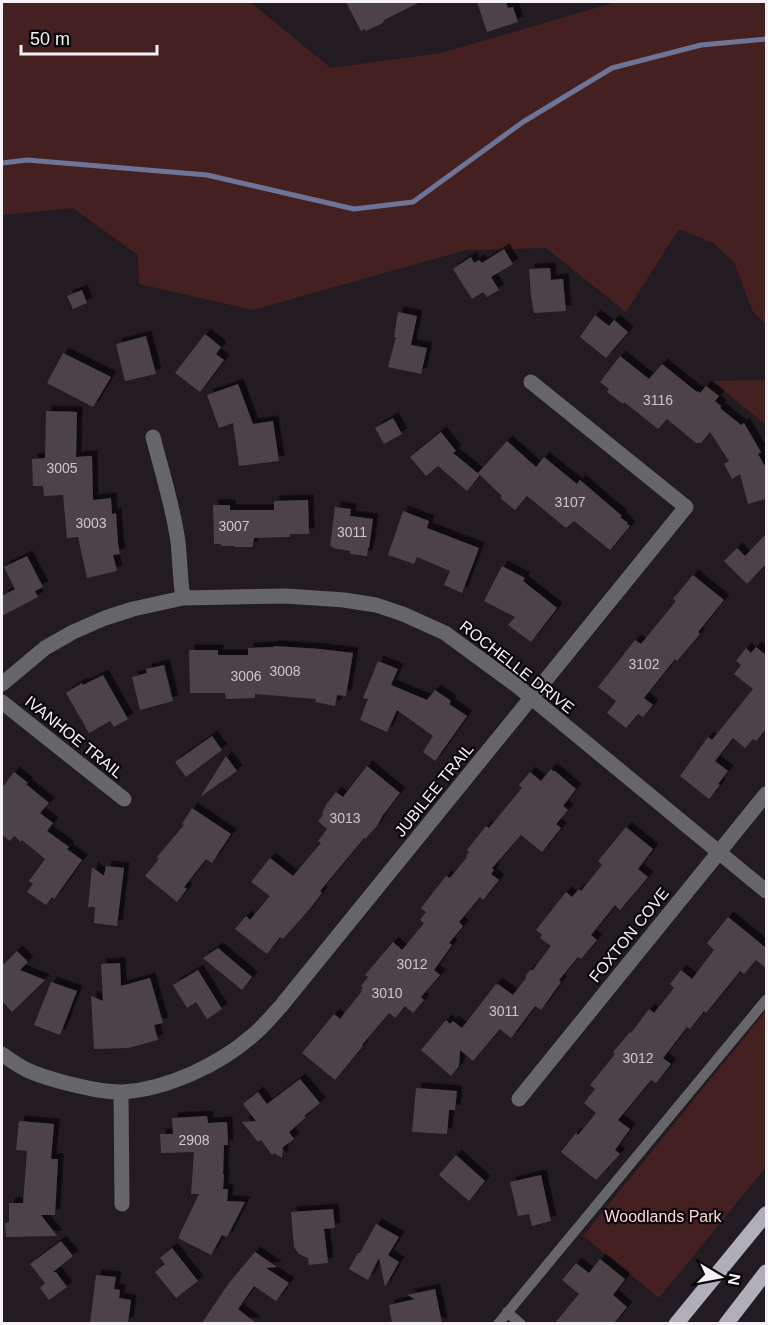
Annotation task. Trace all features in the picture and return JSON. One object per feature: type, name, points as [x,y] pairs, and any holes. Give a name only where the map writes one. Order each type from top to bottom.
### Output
[{"type":"main road","points":[[676,1323],[766,1214]]},
{"type":"main road","points":[[726,1323],[766,1272]]},
{"type":"street","name":"JUBILEE TRAIL","points":[[2,1054],[26,1070],[56,1080],[84,1087],[121,1092],[150,1088],[178,1079],[209,1065],[253,1036],[281,1006],[687,507],[531,382]]},
{"type":"street","points":[[153,437],[173,516],[183,598]]},
{"type":"street","name":"ROCHELLE DRIVE","points":[[2,684],[45,648],[73,632],[133,609],[183,598],[286,596],[376,605],[403,614],[445,633],[532,698],[766,891]]},
{"type":"street","name":"IVANHOE TRAIL","points":[[2,702],[124,800]]},
{"type":"street","name":"FOXTON COVE","points":[[519,1099],[766,794]]},
{"type":"street","points":[[121,1092],[122,1204]]},
{"type":"lane","points":[[498,1323],[766,1000]]},
{"type":"lane","points":[[507,1312],[520,1323]]},
{"type":"green space","points":[[2,2],[250,2],[331,68],[441,53],[616,2],[766,2],[766,325],[752,310],[734,262],[713,243],[679,229],[626,312],[546,248],[466,250],[253,310],[139,284],[138,255],[73,208],[2,215]]},
{"type":"green space","points":[[766,380],[766,425],[712,381]]},
{"type":"green space","name":"Woodlands Park","points":[[766,1011],[766,1167],[659,1298],[583,1236]]},
{"type":"building","points":[[346,2],[420,2],[384,20],[383,23],[361,31]]},
{"type":"building","points":[[477,2],[506,2],[508,8],[513,7],[518,22],[487,32]]},
{"type":"building","points":[[504,249],[513,264],[491,277],[499,290],[487,297],[483,292],[472,299],[453,269],[471,257],[474,263],[479,260],[482,263]]},
{"type":"building","points":[[550,268],[551,280],[563,279],[566,311],[534,313],[529,269]]},
{"type":"building","points":[[82,290],[87,303],[73,309],[67,296]]},
{"type":"building","points":[[398,312],[417,316],[411,345],[427,348],[421,374],[388,367],[396,337],[394,337]]},
{"type":"building","points":[[595,315],[609,326],[614,320],[628,332],[606,358],[580,337]]},
{"type":"building","points":[[205,334],[221,347],[216,354],[224,360],[200,392],[175,373]]},
{"type":"building","points":[[146,336],[156,374],[125,381],[116,344]]},
{"type":"building","points":[[63,353],[111,377],[93,407],[47,383]]},
{"type":"building","points":[[620,356],[649,379],[662,364],[697,392],[700,393],[706,386],[719,396],[715,401],[721,406],[720,408],[741,425],[744,423],[761,452],[758,454],[766,468],[766,499],[748,504],[740,474],[732,479],[724,464],[729,461],[710,432],[701,443],[696,443],[667,419],[658,429],[624,402],[623,404],[607,392],[609,389],[600,382]]},
{"type":"building","points":[[238,384],[253,424],[273,421],[279,461],[239,466],[233,423],[219,428],[207,395]]},
{"type":"building","points":[[46,411],[77,412],[76,457],[92,456],[93,500],[111,498],[112,514],[116,513],[120,554],[113,555],[117,571],[87,578],[78,537],[67,538],[63,495],[44,496],[43,486],[33,486],[32,459],[45,458]]},
{"type":"building","points":[[393,418],[402,434],[384,444],[375,428]]},
{"type":"building","points":[[441,432],[456,451],[453,453],[480,475],[467,491],[438,466],[426,476],[410,457]]},
{"type":"building","points":[[507,441],[536,467],[544,457],[577,484],[580,480],[622,516],[620,517],[630,526],[610,550],[574,521],[566,528],[527,496],[515,510],[500,498],[502,496],[478,473]]},
{"type":"building","points":[[308,500],[309,534],[254,538],[253,547],[214,544],[213,505],[230,505],[230,510],[274,510],[274,501]]},
{"type":"building","points":[[335,507],[351,509],[350,516],[373,519],[367,556],[350,554],[350,551],[330,546]]},
{"type":"building","points":[[403,511],[429,521],[427,528],[479,548],[462,593],[444,585],[450,571],[417,557],[414,564],[388,555]]},
{"type":"building","points":[[766,534],[766,564],[747,584],[724,561],[737,548],[745,556]]},
{"type":"building","points":[[27,556],[43,587],[35,591],[38,597],[2,616],[2,596],[15,589],[4,567]]},
{"type":"building","points":[[502,566],[525,578],[523,581],[557,608],[531,642],[508,625],[515,617],[484,601]]},
{"type":"building","points":[[693,575],[724,600],[698,632],[700,634],[677,661],[675,659],[644,698],[653,705],[643,717],[638,714],[626,728],[607,713],[616,701],[598,687],[635,640],[641,644],[676,601],[673,599]]},
{"type":"building","points":[[274,646],[353,653],[346,696],[337,695],[335,706],[315,702],[316,699],[255,694],[255,698],[226,699],[225,693],[190,693],[189,650],[218,650],[218,655],[248,655],[248,648]]},
{"type":"building","points":[[756,647],[766,655],[766,729],[756,741],[753,739],[745,748],[733,738],[715,761],[728,771],[709,799],[680,776],[708,737],[712,740],[753,689],[734,674],[741,665],[736,661],[746,648],[751,653]]},
{"type":"building","points":[[378,661],[398,669],[391,685],[427,700],[435,690],[451,701],[449,704],[467,716],[435,761],[423,752],[433,736],[397,710],[387,732],[360,720],[368,699],[363,698]]},
{"type":"building","points":[[164,665],[173,701],[140,710],[132,677],[147,673],[146,669]]},
{"type":"building","points":[[103,675],[128,719],[114,727],[110,721],[89,733],[66,693],[82,683],[83,685]]},
{"type":"building","points":[[212,736],[222,750],[186,777],[175,762]]},
{"type":"building","points":[[226,756],[237,771],[200,797]]},
{"type":"building","points":[[367,766],[400,793],[377,826],[364,838],[320,891],[322,893],[308,911],[283,939],[280,937],[267,954],[235,929],[246,916],[250,920],[270,896],[251,882],[270,858],[293,876],[321,843],[318,841],[327,829],[318,821],[326,805],[336,792],[343,797]]},
{"type":"building","points":[[551,769],[576,789],[563,806],[568,810],[556,824],[561,828],[542,852],[521,835],[492,868],[494,870],[491,874],[499,880],[483,900],[480,897],[459,922],[463,926],[449,943],[452,945],[434,970],[440,975],[421,997],[424,1000],[413,1013],[405,1006],[395,1018],[389,1013],[335,1080],[302,1053],[334,1014],[340,1019],[362,991],[361,986],[368,977],[365,975],[393,942],[402,950],[424,923],[420,920],[426,912],[421,908],[446,876],[450,878],[467,857],[469,852],[467,850],[486,826],[489,828],[522,788],[519,785],[530,772],[541,781]]},
{"type":"building","points":[[14,772],[49,803],[40,813],[53,823],[47,831],[82,860],[54,899],[52,897],[46,905],[27,892],[33,884],[29,881],[45,859],[22,840],[21,842],[14,836],[10,841],[2,835],[2,788]]},
{"type":"building","points":[[192,808],[231,834],[212,863],[206,859],[184,887],[187,889],[177,902],[145,876],[159,859],[157,857],[184,825],[182,824]]},
{"type":"building","points":[[626,827],[653,849],[638,869],[648,877],[620,910],[615,905],[591,935],[597,940],[581,959],[578,957],[559,980],[561,982],[541,1010],[535,1006],[511,1038],[500,1029],[473,1061],[460,1050],[459,1066],[451,1076],[421,1050],[446,1020],[450,1024],[453,1021],[462,1028],[496,984],[513,995],[526,975],[533,970],[551,946],[540,938],[542,935],[536,930],[566,892],[572,897],[579,889],[581,891],[602,865],[598,861]]},
{"type":"building","points":[[106,866],[124,868],[117,926],[94,923],[95,907],[88,907],[92,867],[104,876]]},
{"type":"building","points":[[728,917],[766,948],[766,968],[756,960],[744,974],[740,971],[706,1013],[704,1011],[690,1029],[687,1027],[663,1058],[671,1064],[656,1083],[651,1080],[618,1120],[630,1129],[615,1150],[620,1154],[596,1180],[561,1152],[596,1113],[584,1103],[595,1089],[590,1085],[615,1054],[613,1052],[649,1009],[654,1013],[674,988],[670,984],[681,970],[692,979],[714,950],[707,943]]},
{"type":"building","points":[[218,948],[252,977],[242,990],[203,958]]},
{"type":"building","points":[[17,951],[28,962],[20,970],[45,980],[12,1012],[2,1001],[2,963],[4,964]]},
{"type":"building","points":[[120,963],[121,986],[150,978],[163,1023],[154,1025],[158,1040],[128,1048],[94,1049],[91,996],[103,1001],[101,964]]},
{"type":"building","points":[[198,970],[222,1009],[207,1019],[196,1002],[187,1008],[173,985]]},
{"type":"building","points":[[51,982],[77,991],[60,1035],[34,1025]]},
{"type":"building","points":[[300,1079],[320,1103],[289,1132],[294,1139],[283,1147],[282,1158],[274,1153],[272,1155],[261,1140],[258,1142],[242,1122],[256,1121],[243,1104],[258,1092],[267,1104]]},
{"type":"building","points":[[416,1088],[457,1091],[455,1110],[449,1110],[447,1134],[412,1132]]},
{"type":"building","points":[[207,1116],[208,1123],[227,1122],[228,1145],[224,1145],[223,1189],[228,1189],[227,1201],[245,1202],[227,1237],[222,1235],[211,1255],[178,1238],[199,1194],[191,1194],[194,1152],[161,1153],[160,1134],[173,1134],[172,1118]]},
{"type":"building","points":[[19,1121],[54,1124],[51,1159],[58,1159],[55,1215],[41,1215],[57,1236],[6,1237],[5,1223],[9,1222],[9,1203],[23,1203],[27,1151],[16,1150]]},
{"type":"building","points":[[456,1155],[485,1181],[469,1201],[439,1175]]},
{"type":"building","points":[[541,1175],[551,1221],[532,1226],[529,1214],[518,1216],[510,1182]]},
{"type":"building","points":[[333,1209],[335,1228],[324,1229],[328,1263],[309,1265],[308,1258],[299,1254],[294,1247],[291,1212]]},
{"type":"building","points":[[376,1224],[399,1237],[388,1255],[399,1262],[385,1287],[379,1258],[368,1280],[349,1269]]},
{"type":"building","points":[[61,1241],[73,1256],[53,1272],[56,1272],[67,1287],[49,1300],[40,1288],[45,1283],[30,1264]]},
{"type":"building","points":[[172,1248],[198,1281],[176,1298],[155,1272],[165,1264],[160,1258]]},
{"type":"building","points":[[255,1252],[277,1267],[266,1268],[289,1283],[276,1301],[254,1286],[238,1309],[256,1323],[202,1323],[229,1283]]},
{"type":"building","points":[[600,1259],[625,1279],[613,1295],[627,1307],[614,1323],[555,1323],[579,1294],[562,1280],[576,1263],[589,1273]]},
{"type":"building","points":[[96,1275],[116,1277],[114,1289],[120,1290],[119,1298],[131,1300],[128,1323],[90,1323]]},
{"type":"building","points":[[435,1289],[442,1323],[392,1323],[389,1305],[415,1299],[407,1295]]},
{"type":"waterway","points":[[2,163],[27,160],[207,175],[354,209],[413,202],[523,122],[612,68],[701,45],[766,39]]}]
